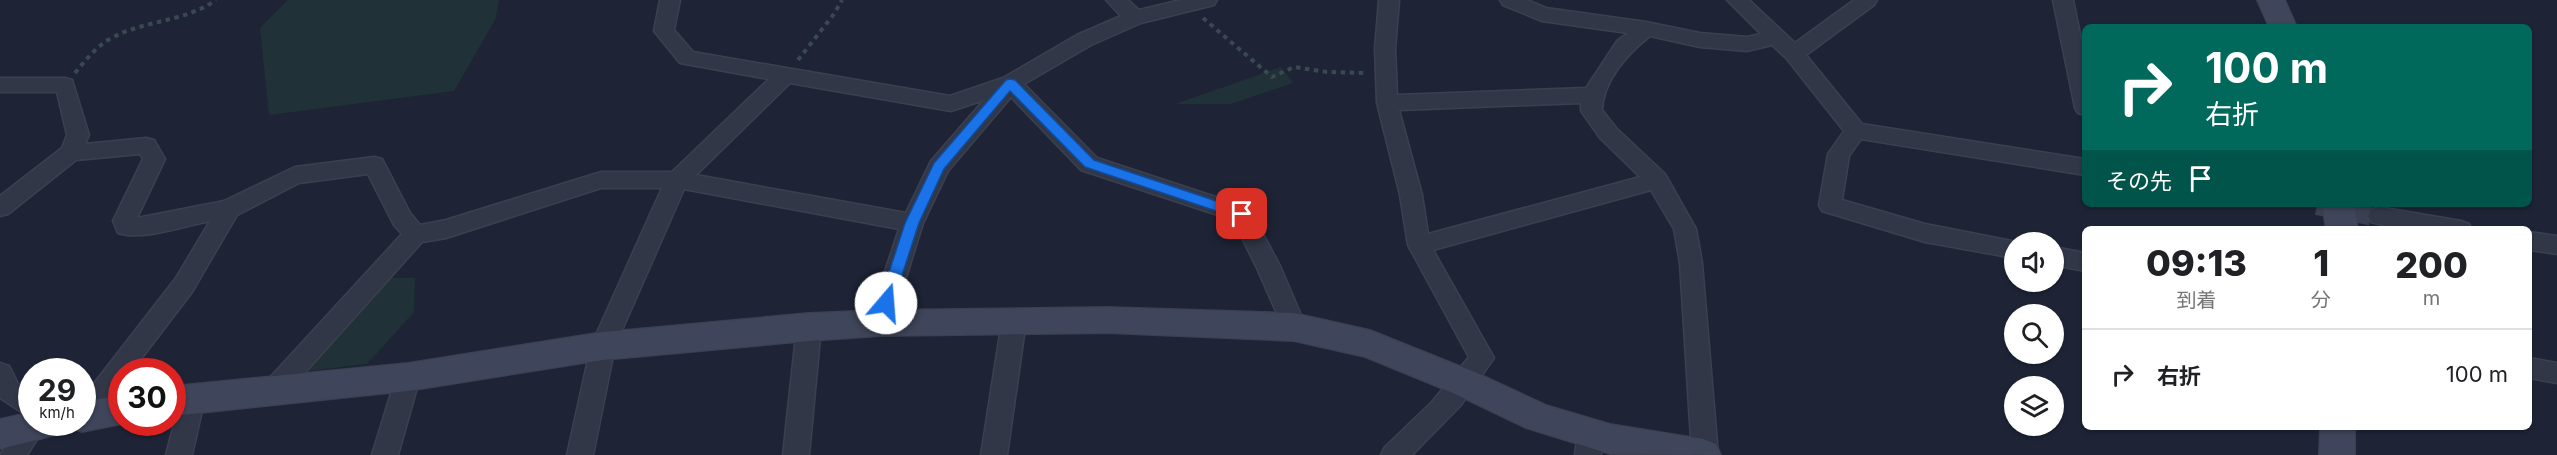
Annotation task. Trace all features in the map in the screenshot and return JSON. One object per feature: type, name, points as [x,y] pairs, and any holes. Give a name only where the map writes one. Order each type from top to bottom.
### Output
[{"type":"street","points":[[670,0],[664,31],[687,58],[951,104],[1010,83],[1084,40],[1134,18],[1207,0]]},
{"type":"street","points":[[1116,0],[1134,18]]},
{"type":"street","points":[[1389,0],[1385,49],[1387,103],[1412,195],[1419,245],[1482,358],[1465,383],[1418,434],[1394,455]]},
{"type":"street","points":[[1510,0],[1542,14],[1646,29],[1700,40],[1747,44],[1775,38]]},
{"type":"street","points":[[1737,0],[1794,54],[1856,131],[2082,167]]},
{"type":"street","points":[[1794,54],[1867,0]]},
{"type":"street","points":[[2063,0],[2082,93]]},
{"type":"street","points":[[2271,0],[2282,24]]},
{"type":"street","points":[[186,399],[408,377],[603,346],[809,327],[880,323],[1107,320],[1294,327],[1370,344],[1465,383],[1590,444],[1610,439],[1704,455],[1691,263],[1685,229],[1657,180],[1608,134],[1591,111],[1592,94],[1624,46],[1646,29]]},
{"type":"street","points":[[580,455],[603,346],[676,180],[786,75]]},
{"type":"street","points":[[880,323],[912,223],[939,167],[1010,83]]},
{"type":"street","points":[[1010,83],[1089,164],[1242,214],[1268,266],[1294,327]]},
{"type":"street","points":[[0,85],[65,85],[78,135],[71,153],[0,208]]},
{"type":"street","points":[[1387,103],[1592,94]]},
{"type":"street","points":[[1856,131],[1839,154],[1830,205],[1925,233],[2004,247]]},
{"type":"street","points":[[71,153],[146,146],[154,159],[124,221],[126,227],[229,209],[295,175],[374,165],[402,219],[415,234]]},
{"type":"street","points":[[274,390],[415,234],[446,229],[601,180],[676,180],[912,223]]},
{"type":"street","points":[[1419,245],[1657,180]]},
{"type":"street","points":[[2338,207],[2341,226]]},
{"type":"street","points":[[96,400],[184,285],[229,209]]},
{"type":"street","points":[[2379,216],[2438,226]]},
{"type":"street","points":[[2532,241],[2557,245]]},
{"type":"street","points":[[2064,258],[2082,261]]},
{"type":"street","points":[[994,455],[1014,321]]},
{"type":"street","points":[[796,455],[809,327]]},
{"type":"street","points":[[2532,369],[2557,373]]},
{"type":"street","points":[[0,374],[18,406]]},
{"type":"street","points":[[385,455],[408,377]]},
{"type":"street","points":[[2337,455],[2338,430]]},
{"type":"street","points":[[13,455],[22,436]]},
{"type":"street","points":[[179,455],[180,436]]},
{"type":"path","points":[[65,85],[94,50],[111,38],[137,28],[188,15],[206,8],[216,0]]},
{"type":"path","points":[[786,75],[834,14],[842,0]]},
{"type":"path","points":[[1185,5],[1272,77],[1294,67],[1328,72],[1386,74]]},
{"type":"shaded area","points":[[288,0],[499,0],[495,20],[454,91],[269,115],[260,28]]},
{"type":"shaded area","points":[[1281,67],[1293,83],[1231,104],[1175,104]]},
{"type":"shaded area","points":[[391,278],[415,278],[414,312],[367,364],[308,371]]},
{"type":"tunnel","points":[[2332,207],[2379,216]]},
{"type":"route","points":[[886,303],[912,223],[939,167],[1010,83],[1089,164],[1242,214]]}]
